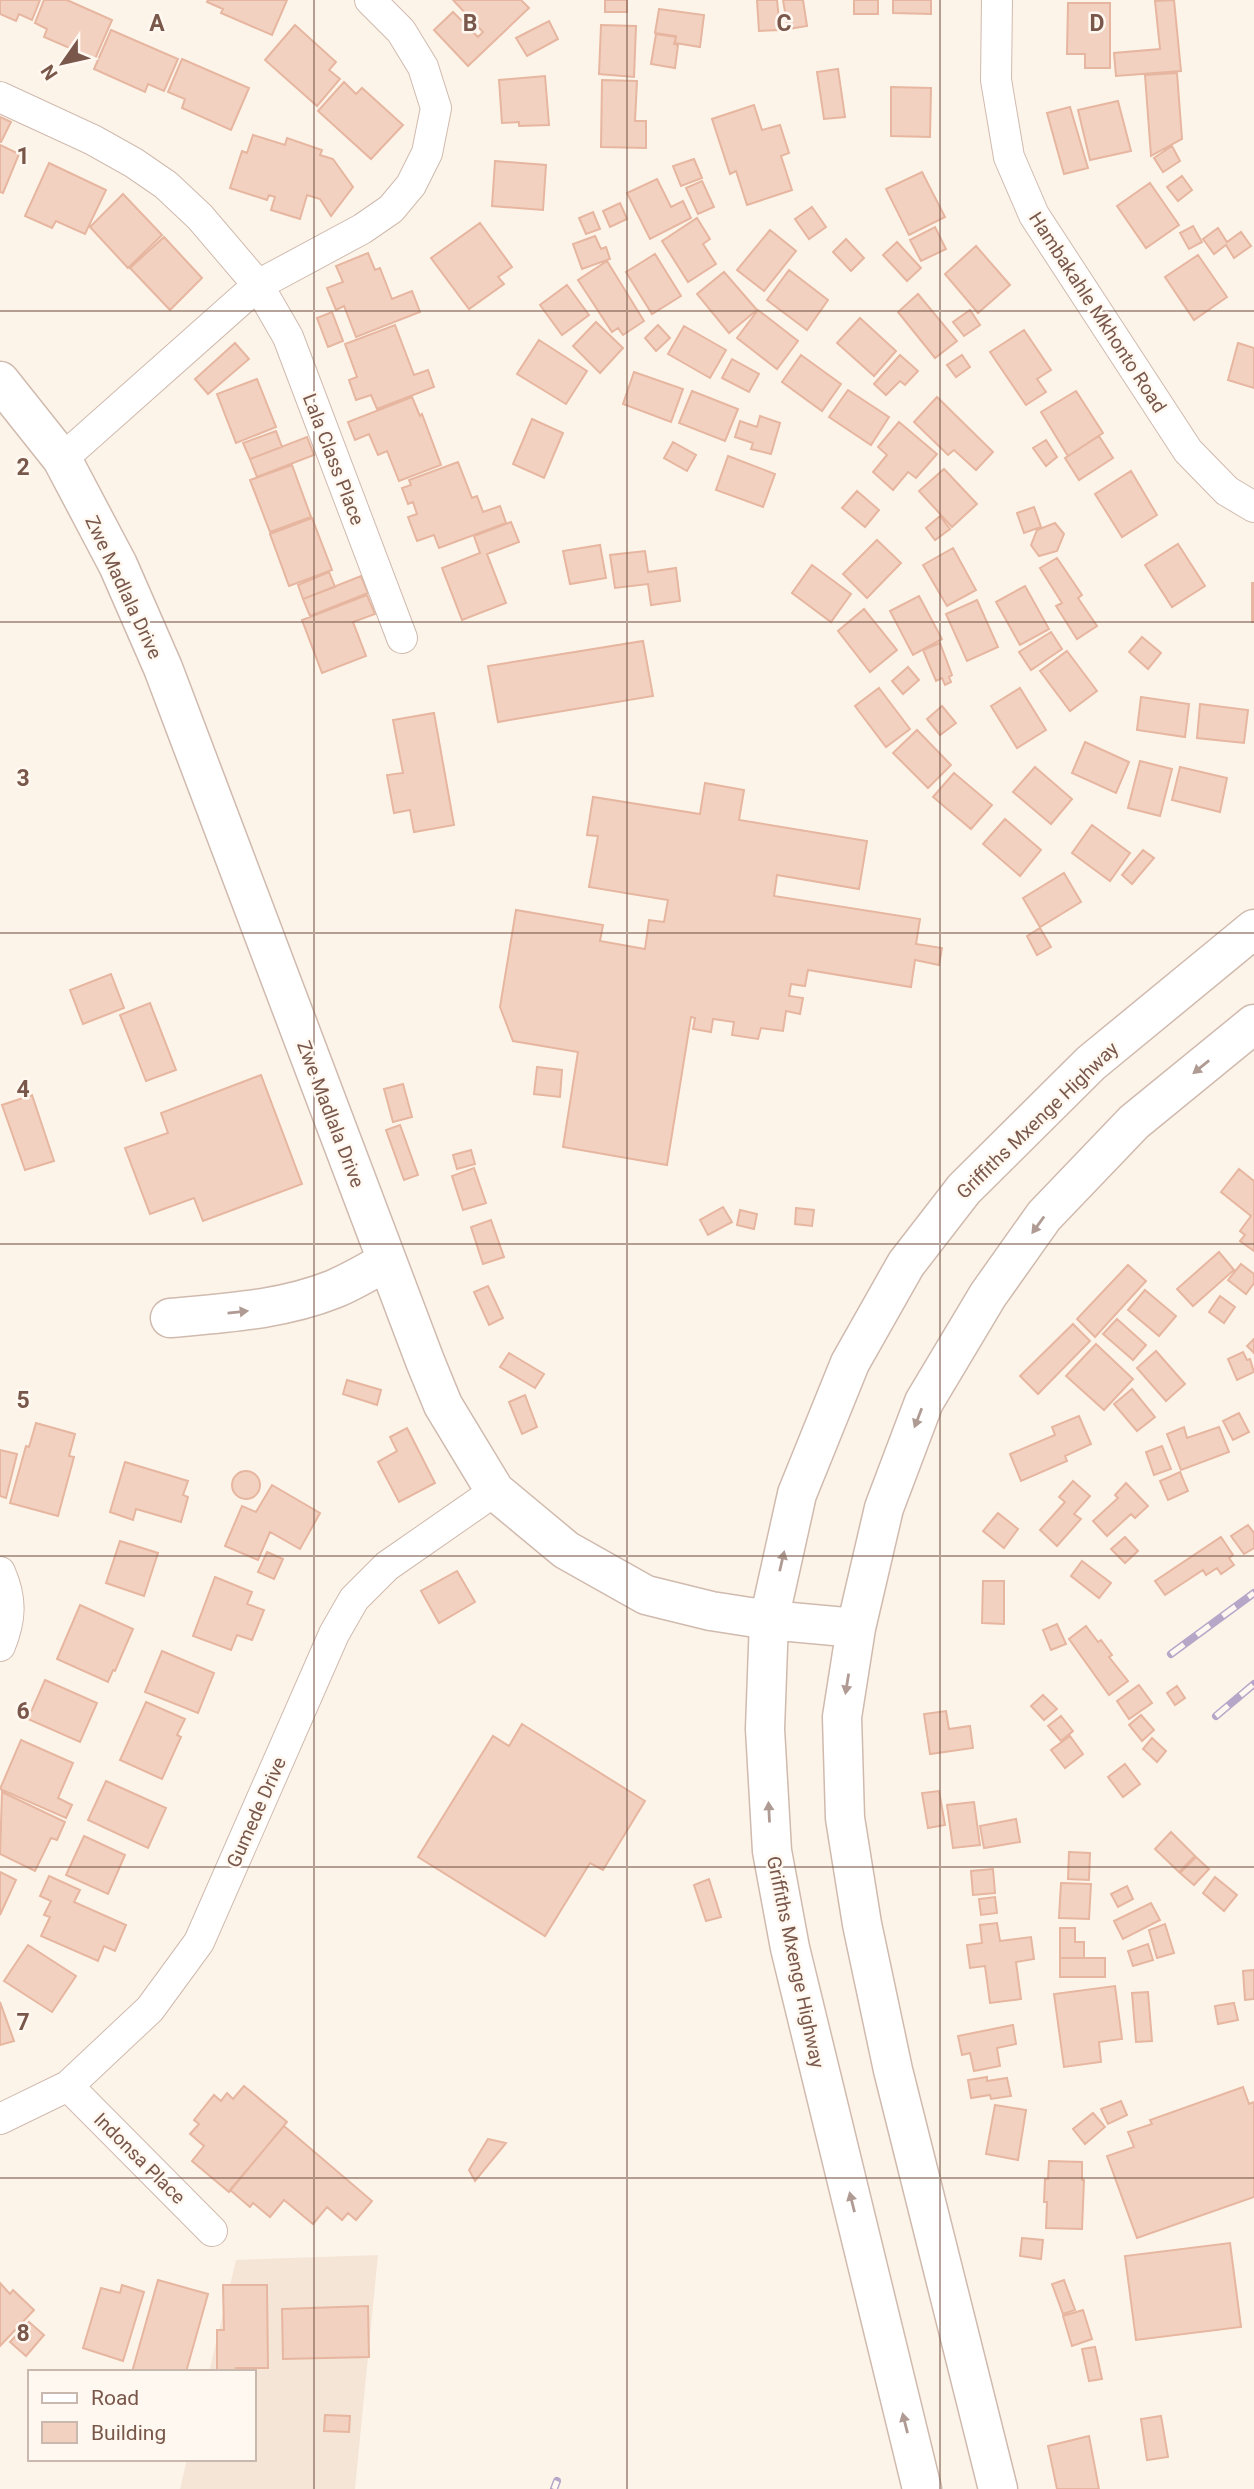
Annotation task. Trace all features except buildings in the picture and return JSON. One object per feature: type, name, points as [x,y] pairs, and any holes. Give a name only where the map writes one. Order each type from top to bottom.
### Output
[{"type":"street","points":[[62,459],[258,285],[362,229],[391,209],[411,185],[427,153],[436,108],[422,67],[401,31],[370,0]]},
{"type":"street","name":"Hambakahle Mkhonto Road","points":[[997,0],[996,80],[1009,158],[1034,215],[1188,451],[1227,491],[1254,508]]},
{"type":"street","name":"Lala Class Place","points":[[0,97],[93,140],[166,185],[200,217],[258,285],[288,337],[402,638]]},
{"type":"street","name":"Zwe Madlala Drive","points":[[0,381],[62,459],[118,565],[163,668],[443,1405],[495,1491],[566,1550],[646,1594],[711,1611],[769,1620],[856,1628]]},
{"type":"street","name":"Griffiths Mxenge Highway","points":[[922,2489],[790,1948],[772,1851],[765,1729],[769,1620],[797,1494],[850,1363],[906,1264],[964,1189],[1091,1063],[1254,929]]},
{"type":"street","points":[[999,2489],[893,2070],[862,1924],[845,1818],[842,1717],[856,1628],[884,1508],[924,1402],[988,1295],[1044,1216],[1134,1122],[1254,1024]]},
{"type":"street","points":[[170,1318],[262,1309],[298,1300],[333,1289],[387,1261]]},
{"type":"street","name":"Gumede Drive","points":[[0,2119],[68,2086],[150,2009],[199,1942],[334,1634],[354,1599],[387,1566],[495,1491]]},
{"type":"street","points":[[0,1572],[9,1592],[7,1629],[0,1646]]},
{"type":"street","name":"Indonsa Place","points":[[68,2086],[212,2231]]},
{"type":"shaded area","points":[[378,2255],[355,2489],[180,2489],[187,2461],[256,2461],[256,2370],[209,2370],[236,2260]]},
{"type":"railway","points":[[1171,1654],[1254,1593]]},
{"type":"railway","points":[[1216,1716],[1254,1684]]},
{"type":"railway","points":[[554,2489],[557,2481]]}]
